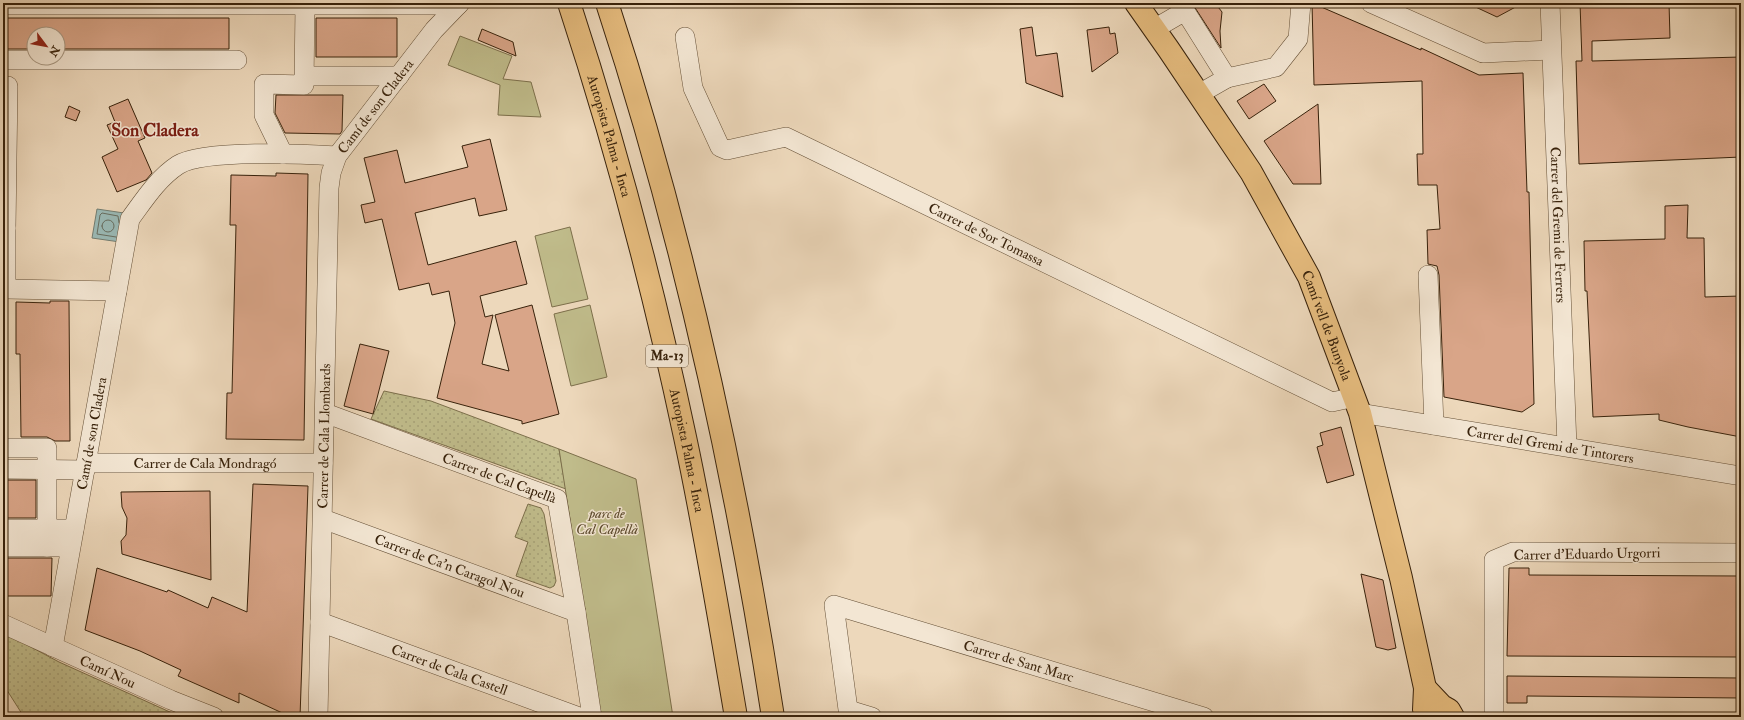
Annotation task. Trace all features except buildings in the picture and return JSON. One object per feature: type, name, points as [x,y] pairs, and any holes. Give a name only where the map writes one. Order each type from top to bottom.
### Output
[{"type":"main road","name":"Autopista Palma - Inca","points":[[569,3],[604,113],[658,315],[688,453],[717,604],[736,717]]},
{"type":"main road","name":"Ma-13","points":[[607,3],[650,144],[701,338],[742,537],[773,717]]},
{"type":"main road","name":"Camí vell de Bunyola","points":[[1136,3],[1199,94],[1250,172],[1310,276],[1358,405],[1401,578],[1425,688],[1442,713]]},
{"type":"street","points":[[1199,94],[1226,78],[1276,67],[1298,38],[1301,3]]},
{"type":"street","points":[[1371,3],[1483,53],[1551,50]]},
{"type":"street","name":"Carrer del Gremi de Ferrers","points":[[1550,3],[1567,446]]},
{"type":"street","points":[[3,5],[459,4]]},
{"type":"street","name":"Camí de son Cladera","points":[[53,647],[130,219],[156,184],[178,165],[185,162],[224,155],[283,154],[337,156],[434,30],[459,4]]},
{"type":"street","points":[[283,154],[264,115],[264,84],[304,85],[305,5]]},
{"type":"street","points":[[1154,29],[1185,11],[1226,78]]},
{"type":"street","name":"Carrer de Sor Tomassa","points":[[685,37],[693,88],[720,147],[727,150],[786,137],[1332,402],[1358,405]]},
{"type":"street","points":[[3,60],[236,60]]},
{"type":"street","points":[[304,76],[399,76]]},
{"type":"street","points":[[3,86],[8,86],[5,155],[4,289],[117,292]]},
{"type":"street","name":"Carrer de Cala Llombards","points":[[318,717],[323,463],[326,413],[329,188],[331,173],[337,156]]},
{"type":"street","points":[[1428,275],[1434,425]]},
{"type":"street","name":"Carrer del Gremi de Tintorers","points":[[1358,405],[1434,425],[1741,476]]},
{"type":"street","name":"Carrer de Cal Capellà","points":[[326,413],[557,499],[592,717]]},
{"type":"street","points":[[3,448],[47,448],[47,538]]},
{"type":"street","name":"Carrer de Cala Mondragó","points":[[3,469],[323,463]]},
{"type":"street","name":"Carrer de Ca'n Caragol Nou","points":[[323,519],[576,612]]},
{"type":"street","points":[[3,529],[47,538],[72,538]]},
{"type":"street","points":[[3,547],[47,538]]},
{"type":"street","name":"Carrer d'Eduardo Urgorri","points":[[1494,717],[1494,560],[1513,552],[1741,552]]},
{"type":"street","name":"Carrer de Sant Marc","points":[[849,714],[834,605],[1204,717]]},
{"type":"street","name":"Carrer de Cala Castell","points":[[320,622],[579,717]]},
{"type":"street","name":"Camí Nou","points":[[3,624],[171,700],[214,717]]},
{"type":"street","points":[[849,714],[872,717]]},
{"type":"green space","points":[[460,36],[512,56],[503,79],[531,82],[541,117],[498,115],[500,85],[448,65]]},
{"type":"green space","points":[[570,227],[588,299],[552,307],[535,236]]},
{"type":"green space","points":[[590,305],[607,377],[571,386],[554,314]]},
{"type":"green space","points":[[384,391],[431,401],[559,449],[566,489],[371,419]]},
{"type":"green space","name":"parc de Cal Capellà","points":[[559,449],[636,479],[673,717],[601,717]]},
{"type":"green space","points":[[528,504],[541,508],[544,514],[556,581],[554,586],[550,588],[516,576],[528,542],[515,537]]},
{"type":"green space","points":[[3,632],[59,662],[181,717],[24,717],[3,684]]},
{"type":"water","points":[[97,209],[124,213],[120,242],[92,238]]},
{"type":"district","name":"Son Cladera","points":[[155,130]]}]
